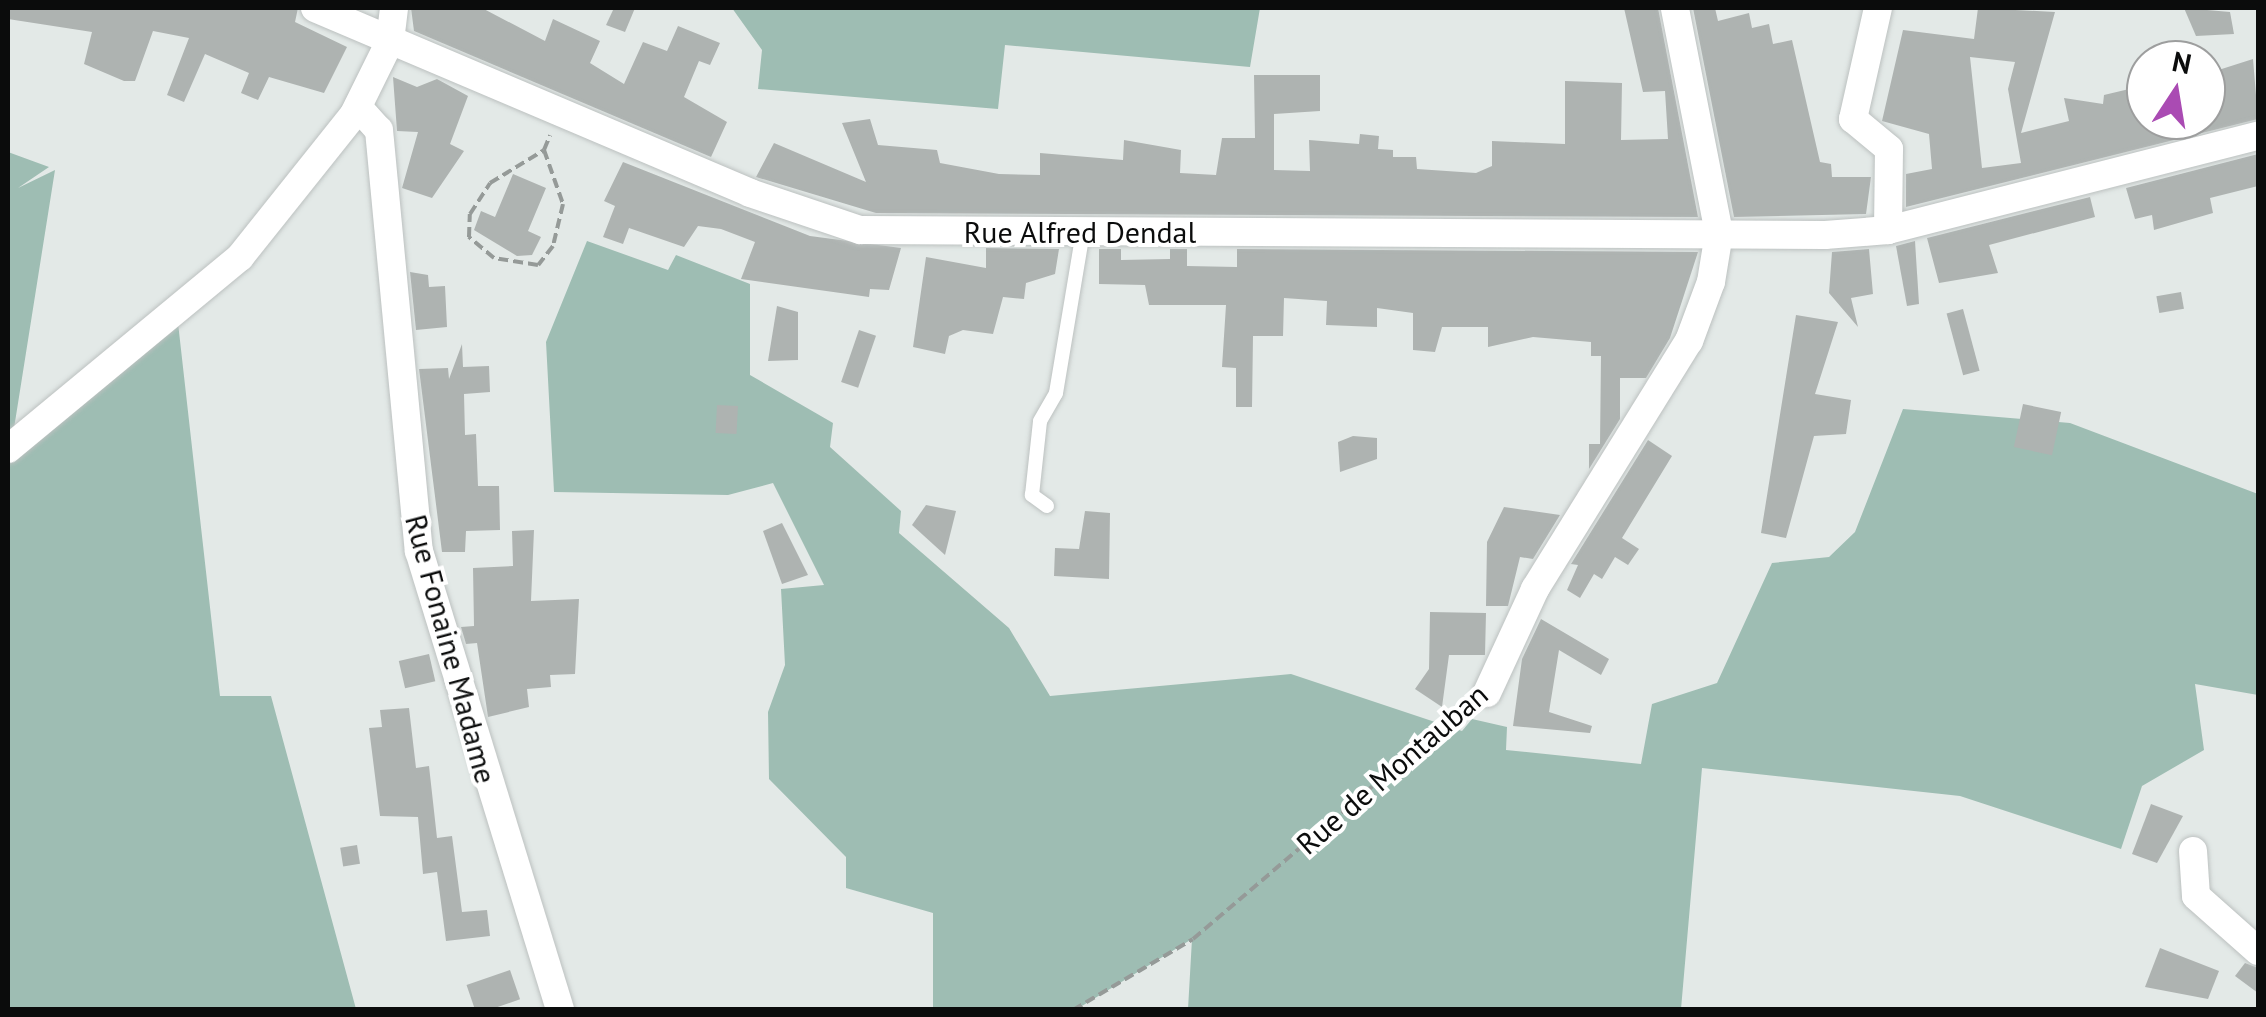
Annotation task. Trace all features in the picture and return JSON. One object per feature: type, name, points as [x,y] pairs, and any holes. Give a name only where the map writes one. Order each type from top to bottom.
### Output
[{"type":"street","name":"Rue Alfred Dendal","points":[[315,8],[559,112],[856,229],[1718,233],[1888,230],[2258,136]]},
{"type":"street","points":[[8,449],[224,274],[358,107],[390,41],[394,8]]},
{"type":"street","points":[[1675,8],[1718,233]]},
{"type":"street","points":[[1878,8],[1854,119],[1889,149],[1888,230]]},
{"type":"street","name":"Rue Fonaine Madame","points":[[358,107],[378,130],[420,551],[560,1010]]},
{"type":"street","name":"Rue de Montauban","points":[[1487,693],[1535,589],[1688,341],[1718,233]]},
{"type":"street","points":[[2193,851],[2196,896],[2258,950]]},
{"type":"lane","points":[[1047,506],[1032,495],[1040,421],[1056,393],[1083,232]]},
{"type":"path","points":[[544,150],[512,161],[470,214],[469,237],[494,258],[538,266],[553,246],[563,204],[544,150],[559,112]]},
{"type":"path","name":"Rue de Montauban","points":[[1074,1010],[1193,939],[1487,693]]},
{"type":"green space","points":[[732,8],[1260,8],[1250,67],[1005,45],[998,109],[758,89],[762,50]]},
{"type":"green space","points":[[8,152],[49,167],[18,188],[55,170],[12,441],[177,314],[220,696],[271,696],[356,1009],[8,1009]]},
{"type":"green space","points":[[587,241],[668,270],[676,255],[750,284],[750,375],[833,423],[830,447],[901,511],[899,533],[1009,628],[1050,696],[1291,674],[1462,731],[1472,719],[1507,727],[1506,750],[1641,764],[1652,704],[1717,683],[1772,563],[1829,557],[1855,532],[1903,409],[2070,423],[2258,494],[2258,695],[2195,684],[2204,750],[2142,786],[2121,849],[1960,796],[1702,768],[1681,1009],[1188,1009],[1192,939],[1077,1009],[933,1009],[933,913],[846,888],[846,857],[769,779],[768,712],[785,665],[781,589],[824,585],[773,483],[728,495],[554,492],[546,342]]},
{"type":"building","points":[[8,8],[298,8],[295,22],[347,47],[324,93],[269,77],[258,100],[241,93],[249,73],[205,54],[184,102],[167,95],[189,38],[153,31],[135,81],[124,81],[84,64],[92,32],[8,19]]},
{"type":"building","points":[[411,8],[482,8],[545,41],[553,19],[600,41],[590,63],[624,84],[643,42],[667,51],[678,26],[720,43],[710,65],[699,61],[684,97],[727,122],[711,157],[414,31]]},
{"type":"building","points":[[614,8],[635,8],[625,32],[606,25]]},
{"type":"building","points":[[1624,8],[1658,8],[1698,217],[876,213],[756,177],[774,143],[866,182],[842,123],[870,119],[878,145],[937,150],[940,163],[999,174],[1040,175],[1040,153],[1123,160],[1124,140],[1181,150],[1180,173],[1216,175],[1222,138],[1255,138],[1254,75],[1320,75],[1320,111],[1274,114],[1274,170],[1310,171],[1309,140],[1359,144],[1360,134],[1379,136],[1378,149],[1393,150],[1393,157],[1416,157],[1417,169],[1476,173],[1492,166],[1492,141],[1565,144],[1565,81],[1622,83],[1621,140],[1668,139],[1665,91],[1643,92]]},
{"type":"building","points":[[1693,8],[1715,8],[1718,21],[1749,13],[1752,28],[1769,24],[1773,44],[1792,40],[1820,162],[1831,164],[1832,177],[1871,177],[1866,214],[1734,217]]},
{"type":"building","points":[[1978,8],[2055,12],[2021,133],[2069,121],[2064,98],[2103,104],[2104,95],[2126,90],[2126,140],[2174,140],[1906,207],[1906,174],[1932,169],[1929,134],[1882,121],[1903,30],[1974,39]],"holes":[[[1970,57],[2015,62],[2008,89],[2021,163],[1982,168]]]},
{"type":"building","points":[[2184,8],[2230,12],[2234,34],[2196,36]]},
{"type":"building","points":[[2253,59],[2258,119],[2226,127],[2226,68]]},
{"type":"building","points":[[393,77],[417,87],[437,79],[468,96],[450,144],[464,151],[432,198],[402,188],[418,132],[397,131]]},
{"type":"building","points":[[2258,154],[2258,186],[2210,198],[2213,213],[2154,230],[2152,215],[2135,219],[2126,188]]},
{"type":"building","points":[[623,162],[810,236],[901,248],[889,290],[870,289],[869,297],[741,279],[755,242],[721,229],[698,226],[684,247],[629,228],[623,244],[603,237],[615,206],[604,201]]},
{"type":"building","points":[[513,174],[546,188],[528,231],[541,237],[532,255],[517,256],[474,230],[481,211],[495,217]]},
{"type":"building","points":[[2090,197],[2095,217],[1989,245],[1998,273],[1939,283],[1927,238]]},
{"type":"building","points":[[1915,241],[1919,304],[1907,306],[1896,246]]},
{"type":"building","points":[[986,248],[1059,249],[1055,274],[1026,283],[1024,299],[1003,297],[993,334],[963,330],[949,336],[945,354],[913,347],[926,257],[986,268]]},
{"type":"building","points":[[1099,249],[1121,249],[1121,260],[1170,259],[1170,249],[1187,249],[1187,266],[1237,267],[1237,249],[1698,252],[1670,338],[1646,378],[1620,378],[1620,419],[1589,469],[1589,444],[1600,444],[1601,356],[1591,356],[1591,342],[1533,337],[1488,347],[1488,327],[1442,327],[1435,352],[1413,350],[1413,313],[1377,308],[1377,327],[1326,325],[1327,301],[1284,298],[1283,336],[1253,336],[1252,407],[1236,407],[1236,368],[1222,367],[1226,305],[1149,305],[1145,285],[1099,284]]},
{"type":"building","points":[[1869,249],[1873,294],[1851,298],[1858,327],[1829,293],[1832,252]]},
{"type":"building","points":[[410,272],[428,275],[429,287],[445,286],[447,327],[416,330]]},
{"type":"building","points":[[2181,292],[2184,309],[2159,313],[2156,296]]},
{"type":"building","points":[[777,306],[798,312],[798,360],[768,361]]},
{"type":"building","points":[[1963,309],[1980,371],[1963,375],[1947,313]]},
{"type":"building","points":[[1796,315],[1838,322],[1815,394],[1851,400],[1846,434],[1814,436],[1786,538],[1761,533]]},
{"type":"building","points":[[859,330],[876,336],[858,388],[841,382]]},
{"type":"building","points":[[462,344],[463,367],[489,366],[490,392],[464,394],[465,435],[476,434],[478,486],[499,486],[500,530],[466,531],[465,552],[442,552],[419,369],[448,368],[449,379]]},
{"type":"building","points":[[2023,404],[2061,412],[2052,455],[2014,447]]},
{"type":"building","points":[[717,405],[738,406],[737,434],[716,433]]},
{"type":"building","points":[[1353,436],[1377,438],[1377,459],[1340,472],[1338,442]]},
{"type":"building","points":[[1648,440],[1672,456],[1622,538],[1639,549],[1628,565],[1615,557],[1602,579],[1594,574],[1580,598],[1567,590],[1578,565],[1571,564]]},
{"type":"building","points":[[926,505],[956,511],[945,555],[912,525]]},
{"type":"building","points":[[1504,507],[1560,515],[1533,559],[1520,557],[1508,606],[1486,606],[1487,542]]},
{"type":"building","points":[[1085,511],[1110,513],[1109,579],[1054,576],[1055,548],[1079,549]]},
{"type":"building","points":[[782,523],[808,575],[782,584],[763,531]]},
{"type":"building","points":[[534,530],[531,601],[579,599],[575,674],[550,675],[551,687],[527,689],[529,707],[488,717],[477,643],[466,644],[461,627],[474,626],[473,568],[513,566],[512,531]]},
{"type":"building","points":[[1430,612],[1486,613],[1485,655],[1449,655],[1442,707],[1415,689],[1429,669]]},
{"type":"building","points":[[1541,619],[1609,659],[1601,675],[1559,650],[1549,712],[1592,726],[1590,733],[1513,726],[1522,659]]},
{"type":"building","points":[[429,654],[435,681],[405,688],[399,661]]},
{"type":"building","points":[[409,708],[416,768],[429,766],[437,838],[452,836],[462,912],[487,910],[490,936],[446,941],[437,872],[423,874],[418,817],[380,816],[369,728],[382,727],[380,710]]},
{"type":"building","points":[[2151,804],[2183,816],[2157,863],[2132,854]]},
{"type":"building","points":[[357,845],[360,864],[343,866],[340,848]]},
{"type":"building","points":[[2160,948],[2219,971],[2208,999],[2145,987]]},
{"type":"building","points":[[2245,963],[2258,968],[2258,993],[2235,976]]},
{"type":"building","points":[[510,970],[520,999],[489,1010],[475,1010],[467,985]]}]
